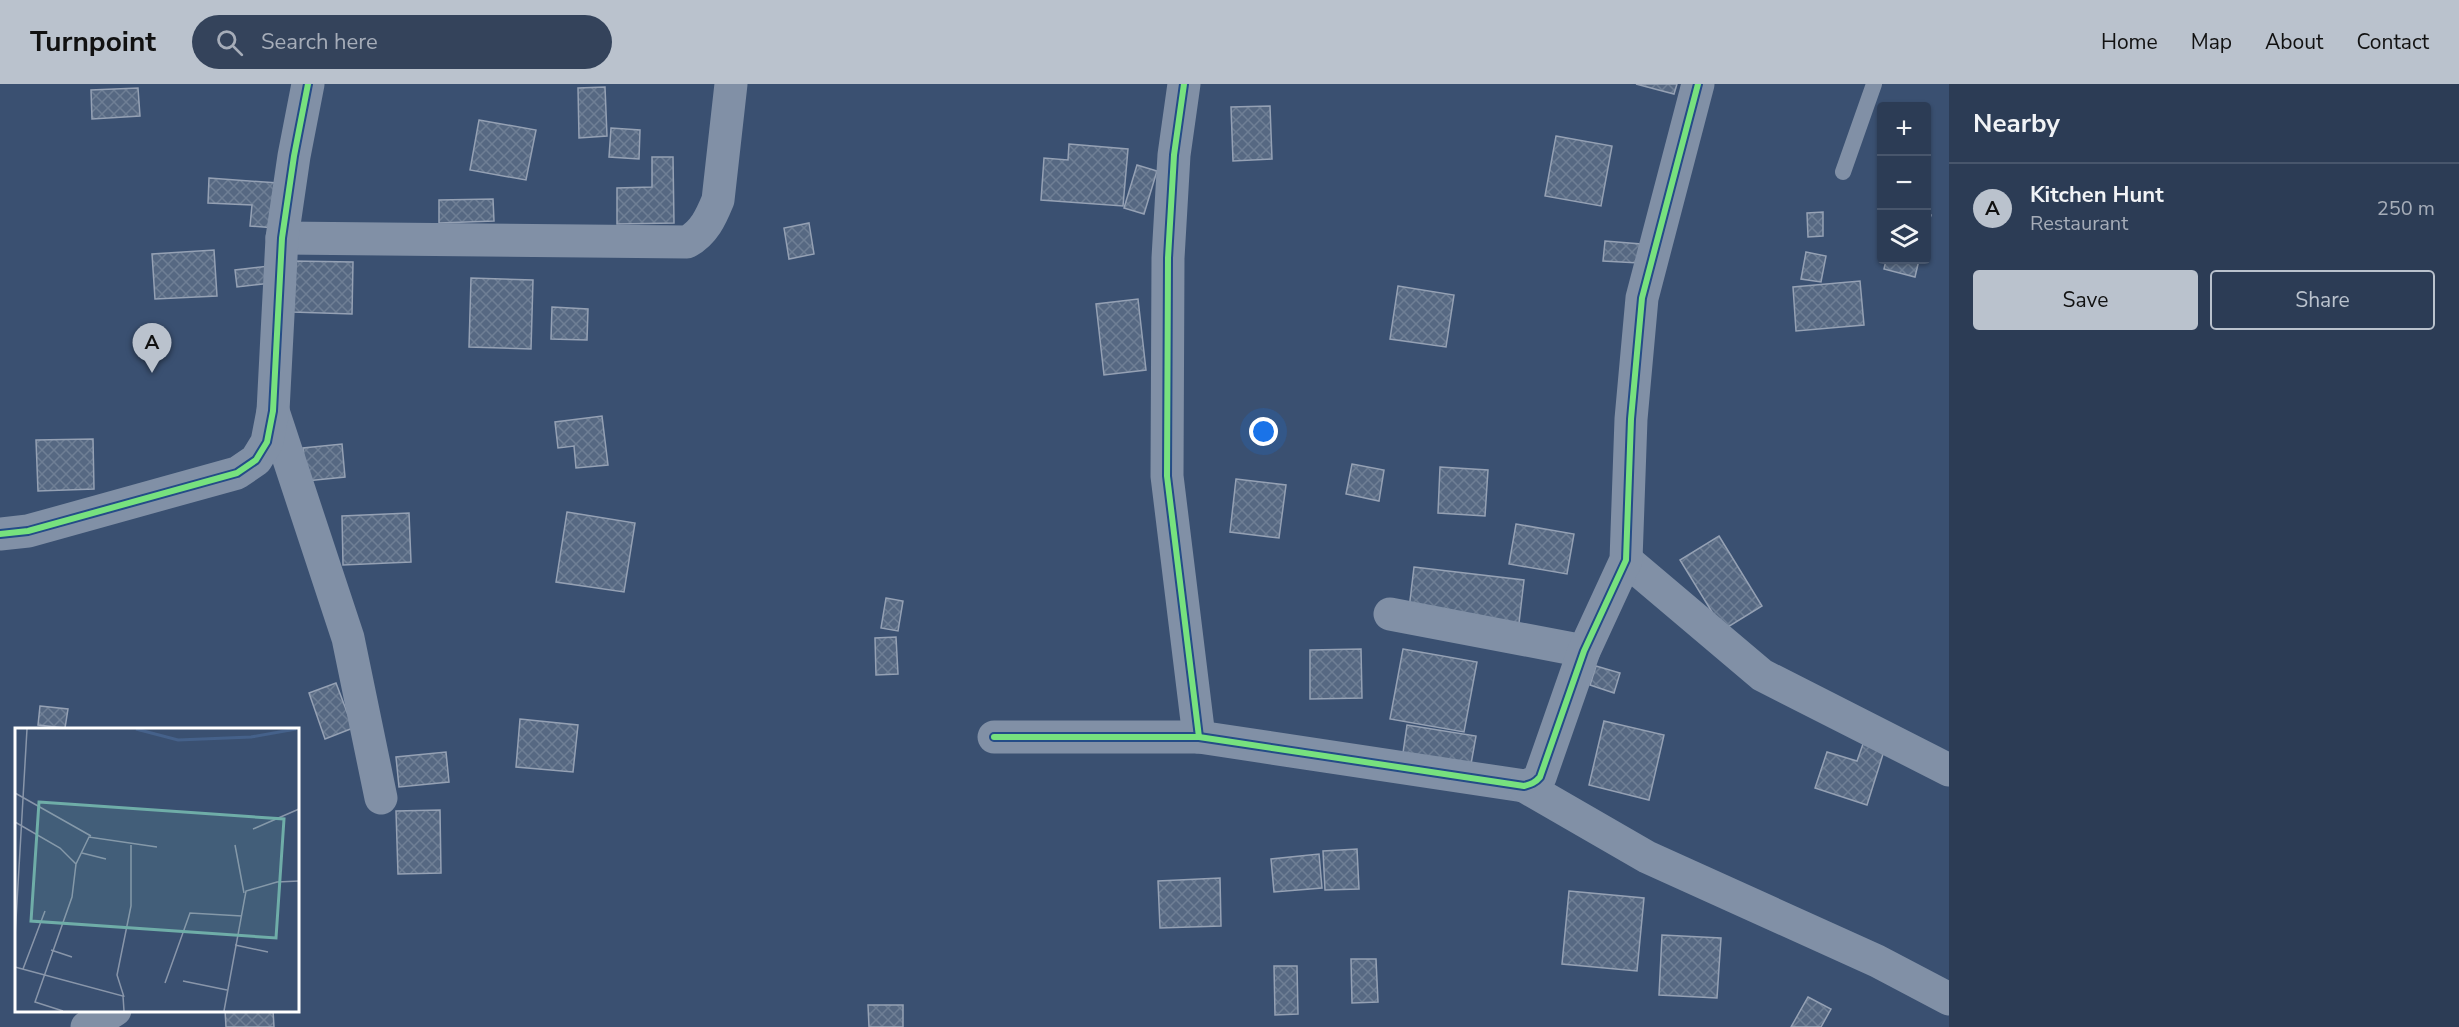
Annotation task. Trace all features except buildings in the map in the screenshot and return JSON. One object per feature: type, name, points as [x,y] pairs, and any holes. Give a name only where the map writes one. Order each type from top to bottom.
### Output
[{"type":"street","points":[[0,534],[28,531],[237,473],[256,460],[267,442],[273,411],[282,238],[294,156],[308,84]]},
{"type":"street","points":[[282,238],[687,242],[697,237],[711,216],[718,200],[731,84]]},
{"type":"street","points":[[1184,84],[1174,155],[1168,258],[1167,476],[1199,737]]},
{"type":"street","points":[[994,737],[1199,737],[1524,786],[1533,784],[1540,777],[1584,651],[1626,560],[1631,419],[1642,298],[1698,84]]},
{"type":"street","points":[[273,411],[348,638],[381,798]]},
{"type":"street","points":[[1626,560],[1762,675],[1949,770]]},
{"type":"street","points":[[1390,614],[1584,651]]},
{"type":"street","points":[[1524,786],[1647,857],[1876,961],[1949,999]]},
{"type":"street","points":[[87,1027],[113,1012]]},
{"type":"lane","points":[[1843,172],[1874,84]]},
{"type":"cycle path","points":[[0,534],[28,531],[237,473],[256,460],[267,442],[273,411],[282,238],[294,156],[308,84]]},
{"type":"cycle path","points":[[1184,84],[1174,155],[1168,258],[1167,476],[1199,737]]},
{"type":"cycle path","points":[[994,737],[1199,737],[1524,786],[1538,779],[1584,651],[1626,560],[1631,419],[1642,298],[1698,84]]},
{"type":"place","name":"Kitchen Hunt","points":[[152,373]]}]
